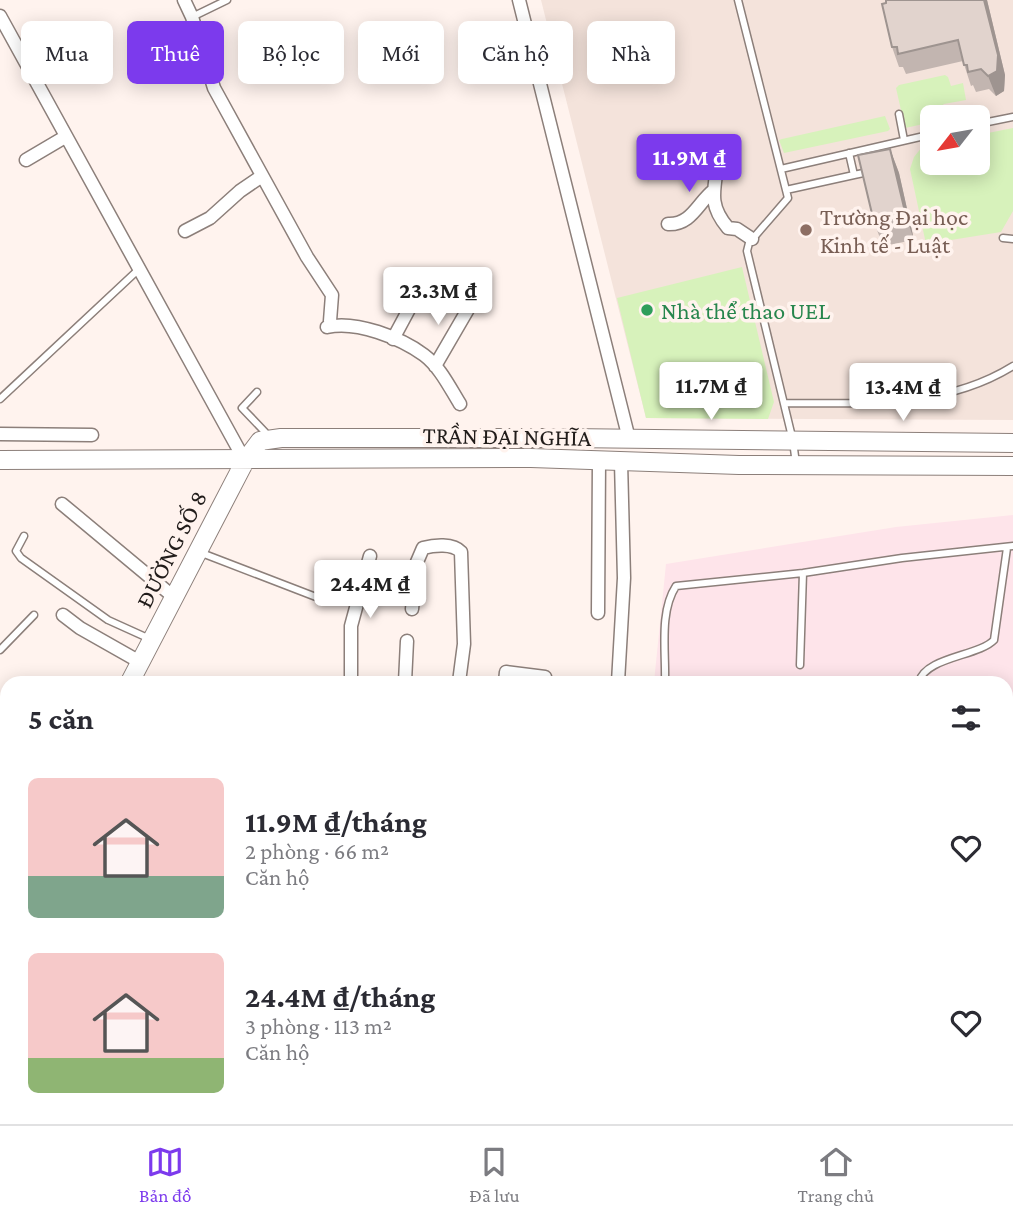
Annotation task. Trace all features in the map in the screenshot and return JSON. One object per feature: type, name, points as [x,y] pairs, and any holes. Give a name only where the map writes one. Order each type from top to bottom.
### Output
[{"type":"street","points":[[184,0],[215,88],[307,257],[332,295],[328,324],[381,333],[425,356],[435,366],[460,404]]},
{"type":"street","points":[[519,0],[629,439]]},
{"type":"street","points":[[0,18],[245,461]]},
{"type":"street","points":[[26,160],[65,136]]},
{"type":"street","points":[[717,168],[713,206],[728,228],[737,229],[752,239]]},
{"type":"street","points":[[185,231],[210,218],[240,191],[262,176]]},
{"type":"street","points":[[668,224],[676,224],[687,218],[715,190]]},
{"type":"street","points":[[393,339],[410,309],[420,279]]},
{"type":"street","points":[[435,366],[471,304]]},
{"type":"street","points":[[0,434],[92,435]]},
{"type":"street","name":"TRẦN ĐẠI NGHĨA","points":[[263,437],[1013,443]]},
{"type":"street","name":"ĐƯỜNG SỐ 8","points":[[133,676],[245,461],[263,437]]},
{"type":"street","points":[[547,459],[549,438]]},
{"type":"street","name":"TRẦN ĐẠI NGHĨA","points":[[0,460],[547,459],[796,466],[1013,466]]},
{"type":"street","points":[[598,613],[599,462]]},
{"type":"street","points":[[618,676],[624,578],[621,462]]},
{"type":"street","points":[[62,504],[174,598]]},
{"type":"street","points":[[412,609],[418,562],[423,548],[458,548],[461,552],[464,644],[460,676]]},
{"type":"street","points":[[351,676],[351,626],[370,555]]},
{"type":"street","points":[[63,615],[104,643],[140,662]]},
{"type":"street","points":[[405,676],[407,641]]},
{"type":"street","points":[[506,676],[506,672],[537,676]]},
{"type":"lane","points":[[192,17],[227,0]]},
{"type":"lane","points":[[738,0],[788,198],[752,239],[747,251],[793,441],[796,466]]},
{"type":"lane","points":[[899,114],[904,141]]},
{"type":"lane","points":[[990,122],[1013,117]]},
{"type":"lane","points":[[781,169],[920,137]]},
{"type":"lane","points":[[849,153],[854,175]]},
{"type":"lane","points":[[786,190],[876,171]]},
{"type":"lane","points":[[1003,238],[1013,239]]},
{"type":"lane","points":[[1,396],[138,271]]},
{"type":"lane","points":[[784,403],[895,402],[925,399],[978,383],[1013,366]]},
{"type":"lane","points":[[257,392],[242,408],[263,437]]},
{"type":"lane","points":[[24,536],[16,551],[21,558],[108,620],[152,640]]},
{"type":"lane","points":[[665,676],[667,612],[669,597],[676,586],[1010,547],[994,640],[982,648],[944,661],[922,676]]},
{"type":"lane","points":[[197,551],[316,597]]},
{"type":"lane","points":[[800,664],[803,573]]},
{"type":"lane","points":[[0,650],[34,615]]},
{"type":"shaded area","name":"Trường Đại học Kinh tế - Luật","points":[[541,0],[1013,0],[1013,420],[646,418],[562,84],[573,84],[573,21],[546,21]]},
{"type":"shaded area","points":[[1013,515],[1013,676],[655,676],[666,564],[896,527]]},
{"type":"green space","points":[[945,75],[951,86],[963,83],[966,100],[943,105],[920,105],[920,125],[905,128],[896,88],[899,85]]},
{"type":"green space","points":[[885,116],[890,129],[888,131],[784,153],[779,140],[782,139]]},
{"type":"green space","points":[[1013,128],[1013,211],[1001,232],[926,244],[910,169],[914,157],[920,150],[920,175],[990,175],[990,133]]},
{"type":"green space","points":[[742,267],[774,402],[768,419],[646,418],[617,298]]},
{"type":"building","points":[[886,0],[984,0],[998,55],[997,71],[988,76],[981,69],[968,72],[958,40],[898,54],[897,47],[892,47],[882,4],[886,3]]},
{"type":"building","points":[[890,149],[906,216],[874,222],[858,155]]},
{"type":"place","name":"Trường Đại học Kinh tế - Luật","points":[[806,230]]},
{"type":"place","name":"Nhà thể thao UEL","points":[[647,310]]}]
